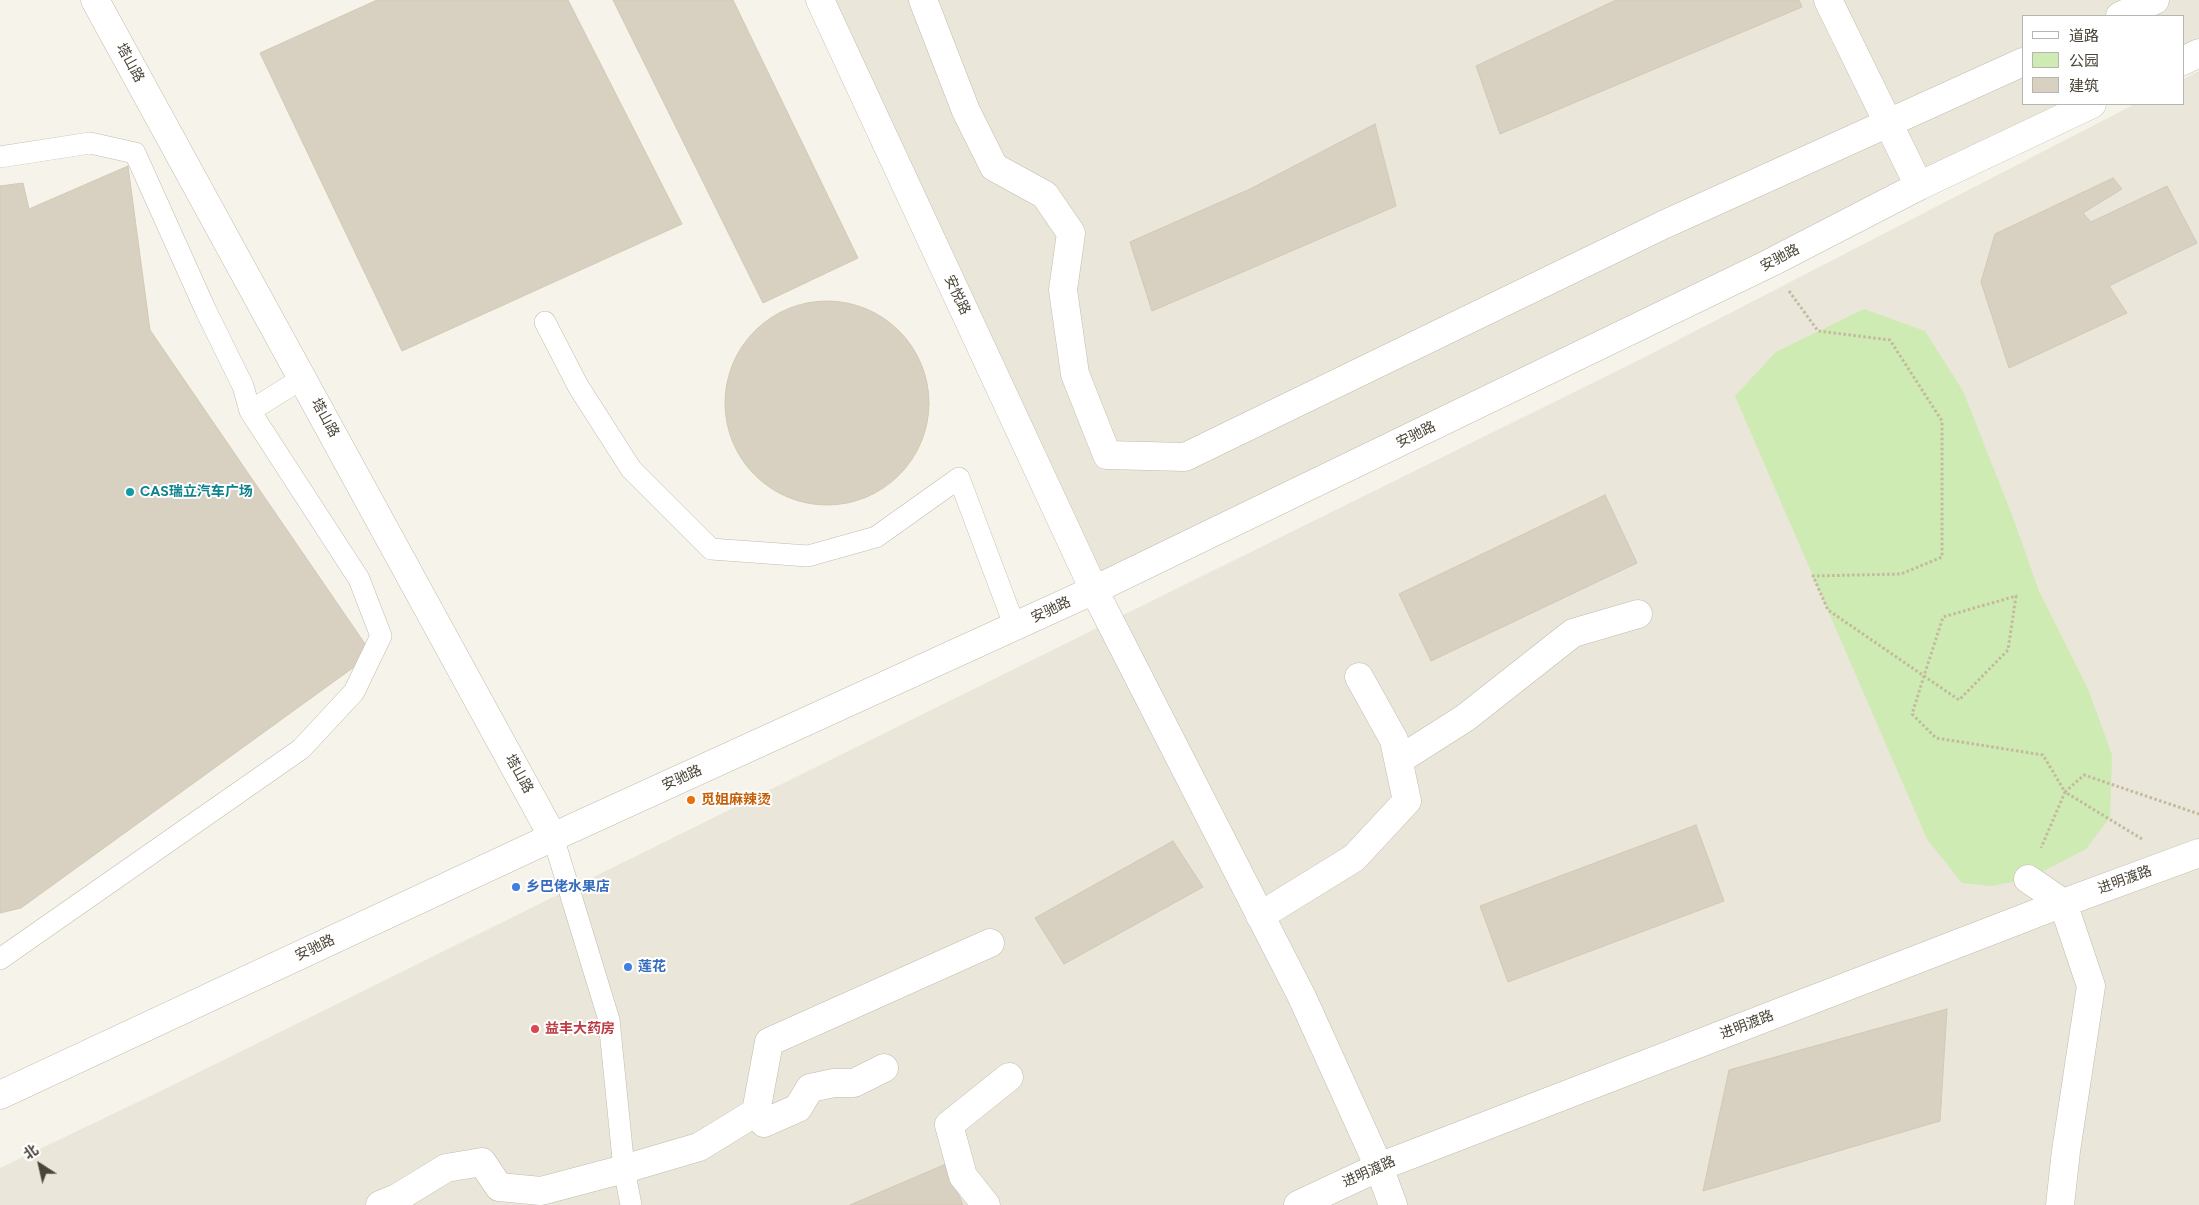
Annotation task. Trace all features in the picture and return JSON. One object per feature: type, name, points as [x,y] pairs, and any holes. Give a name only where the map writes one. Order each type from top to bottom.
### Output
[{"type":"street","name":"塔山路","points":[[95,0],[553,836]]},
{"type":"street","name":"安悦路","points":[[820,0],[1094,590],[1302,998],[1379,1167],[1392,1205]]},
{"type":"street","points":[[923,0],[966,111],[994,167],[1045,195],[1072,233],[1063,290],[1075,374],[1107,455],[1184,456],[1664,224],[2022,62]]},
{"type":"street","points":[[1828,0],[1919,186]]},
{"type":"street","points":[[2122,15],[2156,0]]},
{"type":"street","points":[[2184,60],[2199,53]]},
{"type":"street","name":"安驰路","points":[[0,1095],[553,836],[1094,590],[1770,263],[1919,186],[2090,105]]},
{"type":"street","points":[[1398,760],[1466,718],[1573,633],[1638,614]]},
{"type":"street","points":[[1260,916],[1354,858],[1407,801],[1394,740],[1360,678]]},
{"type":"street","name":"进明渡路","points":[[1298,1205],[1379,1167],[2063,903],[2188,857]]},
{"type":"street","points":[[2028,879],[2063,903],[2091,986],[2066,1151],[2060,1205]]},
{"type":"street","points":[[884,1068],[854,1082],[834,1082],[810,1088],[798,1108],[764,1123],[756,1112],[769,1042],[990,943]]},
{"type":"street","points":[[986,1205],[963,1176],[949,1125],[1009,1077]]},
{"type":"street","points":[[380,1205],[397,1198],[446,1168],[482,1162],[500,1187],[541,1191],[624,1170],[698,1147],[756,1112]]},
{"type":"lane","points":[[0,157],[90,143],[135,153],[206,311],[243,386],[250,411],[359,579],[381,636],[354,692],[301,749],[0,959]]},
{"type":"lane","points":[[545,322],[578,386],[631,469],[711,548],[808,556],[876,537],[959,478],[1015,627]]},
{"type":"lane","points":[[250,411],[303,378]]},
{"type":"lane","points":[[553,836],[609,1020],[624,1170],[631,1205]]},
{"type":"path","points":[[1770,263],[1818,331],[1890,340],[1942,420],[1942,556],[1902,574],[1813,576],[1828,610],[1924,676],[1959,700],[2008,650],[2016,596],[1943,617],[1924,676],[1912,714],[1936,738],[2043,755],[2065,792],[2188,857]]},
{"type":"path","points":[[2028,879],[2065,792],[2084,775],[2199,814]]},
{"type":"shaded area","points":[[834,0],[2199,0],[2199,55],[2184,62],[2184,15],[2022,15],[2022,105],[2097,105],[1094,590]]},
{"type":"shaded area","points":[[2199,71],[2199,1205],[0,1205],[0,1168],[167,1088],[1643,358],[2133,105],[2184,105],[2184,78]]},
{"type":"green space","points":[[1864,309],[1925,331],[1963,391],[2012,515],[2039,591],[2088,689],[2112,755],[2110,817],[2086,849],[2028,879],[1991,886],[1962,883],[1927,839],[1735,396],[1776,352]]},
{"type":"building","points":[[377,0],[568,0],[682,224],[402,351],[260,53]]},
{"type":"building","points":[[613,0],[733,0],[858,258],[763,303]]},
{"type":"building","points":[[1616,0],[1799,0],[1802,7],[1500,134],[1476,66]]},
{"type":"building","points":[[1375,124],[1396,206],[1152,311],[1130,242],[1250,189]]},
{"type":"building","name":"CAS瑞立汽车广场","points":[[128,166],[150,330],[372,654],[21,908],[0,913],[0,186],[23,183],[29,209]]},
{"type":"building","points":[[2113,178],[2122,189],[2083,213],[2091,222],[2167,186],[2197,243],[2109,286],[2127,313],[2009,368],[1981,282],[1995,234]]},
{"type":"building","points":[[817,301],[837,301],[857,305],[875,313],[892,324],[906,338],[917,355],[925,373],[929,403],[925,433],[917,451],[906,468],[892,482],[875,493],[857,501],[837,505],[817,505],[797,501],[779,493],[762,482],[748,468],[737,451],[729,433],[725,413],[725,393],[729,373],[737,355],[748,338],[762,324],[779,313],[797,305]]},
{"type":"building","points":[[1605,495],[1637,563],[1431,661],[1399,594]]},
{"type":"building","points":[[1696,825],[1724,901],[1508,982],[1480,906]]},
{"type":"building","points":[[1173,841],[1203,887],[1064,964],[1035,918]]},
{"type":"building","points":[[1947,1009],[1940,1121],[1703,1191],[1729,1070]]},
{"type":"building","points":[[946,1164],[963,1205],[850,1205]]},
{"type":"place","name":"CAS瑞立汽车广场","points":[[130,492]]},
{"type":"place","name":"觅姐麻辣烫","points":[[691,800]]},
{"type":"place","name":"乡巴佬水果店","points":[[516,887]]},
{"type":"place","name":"莲花","points":[[628,967]]},
{"type":"place","name":"益丰大药房","points":[[535,1029]]}]
